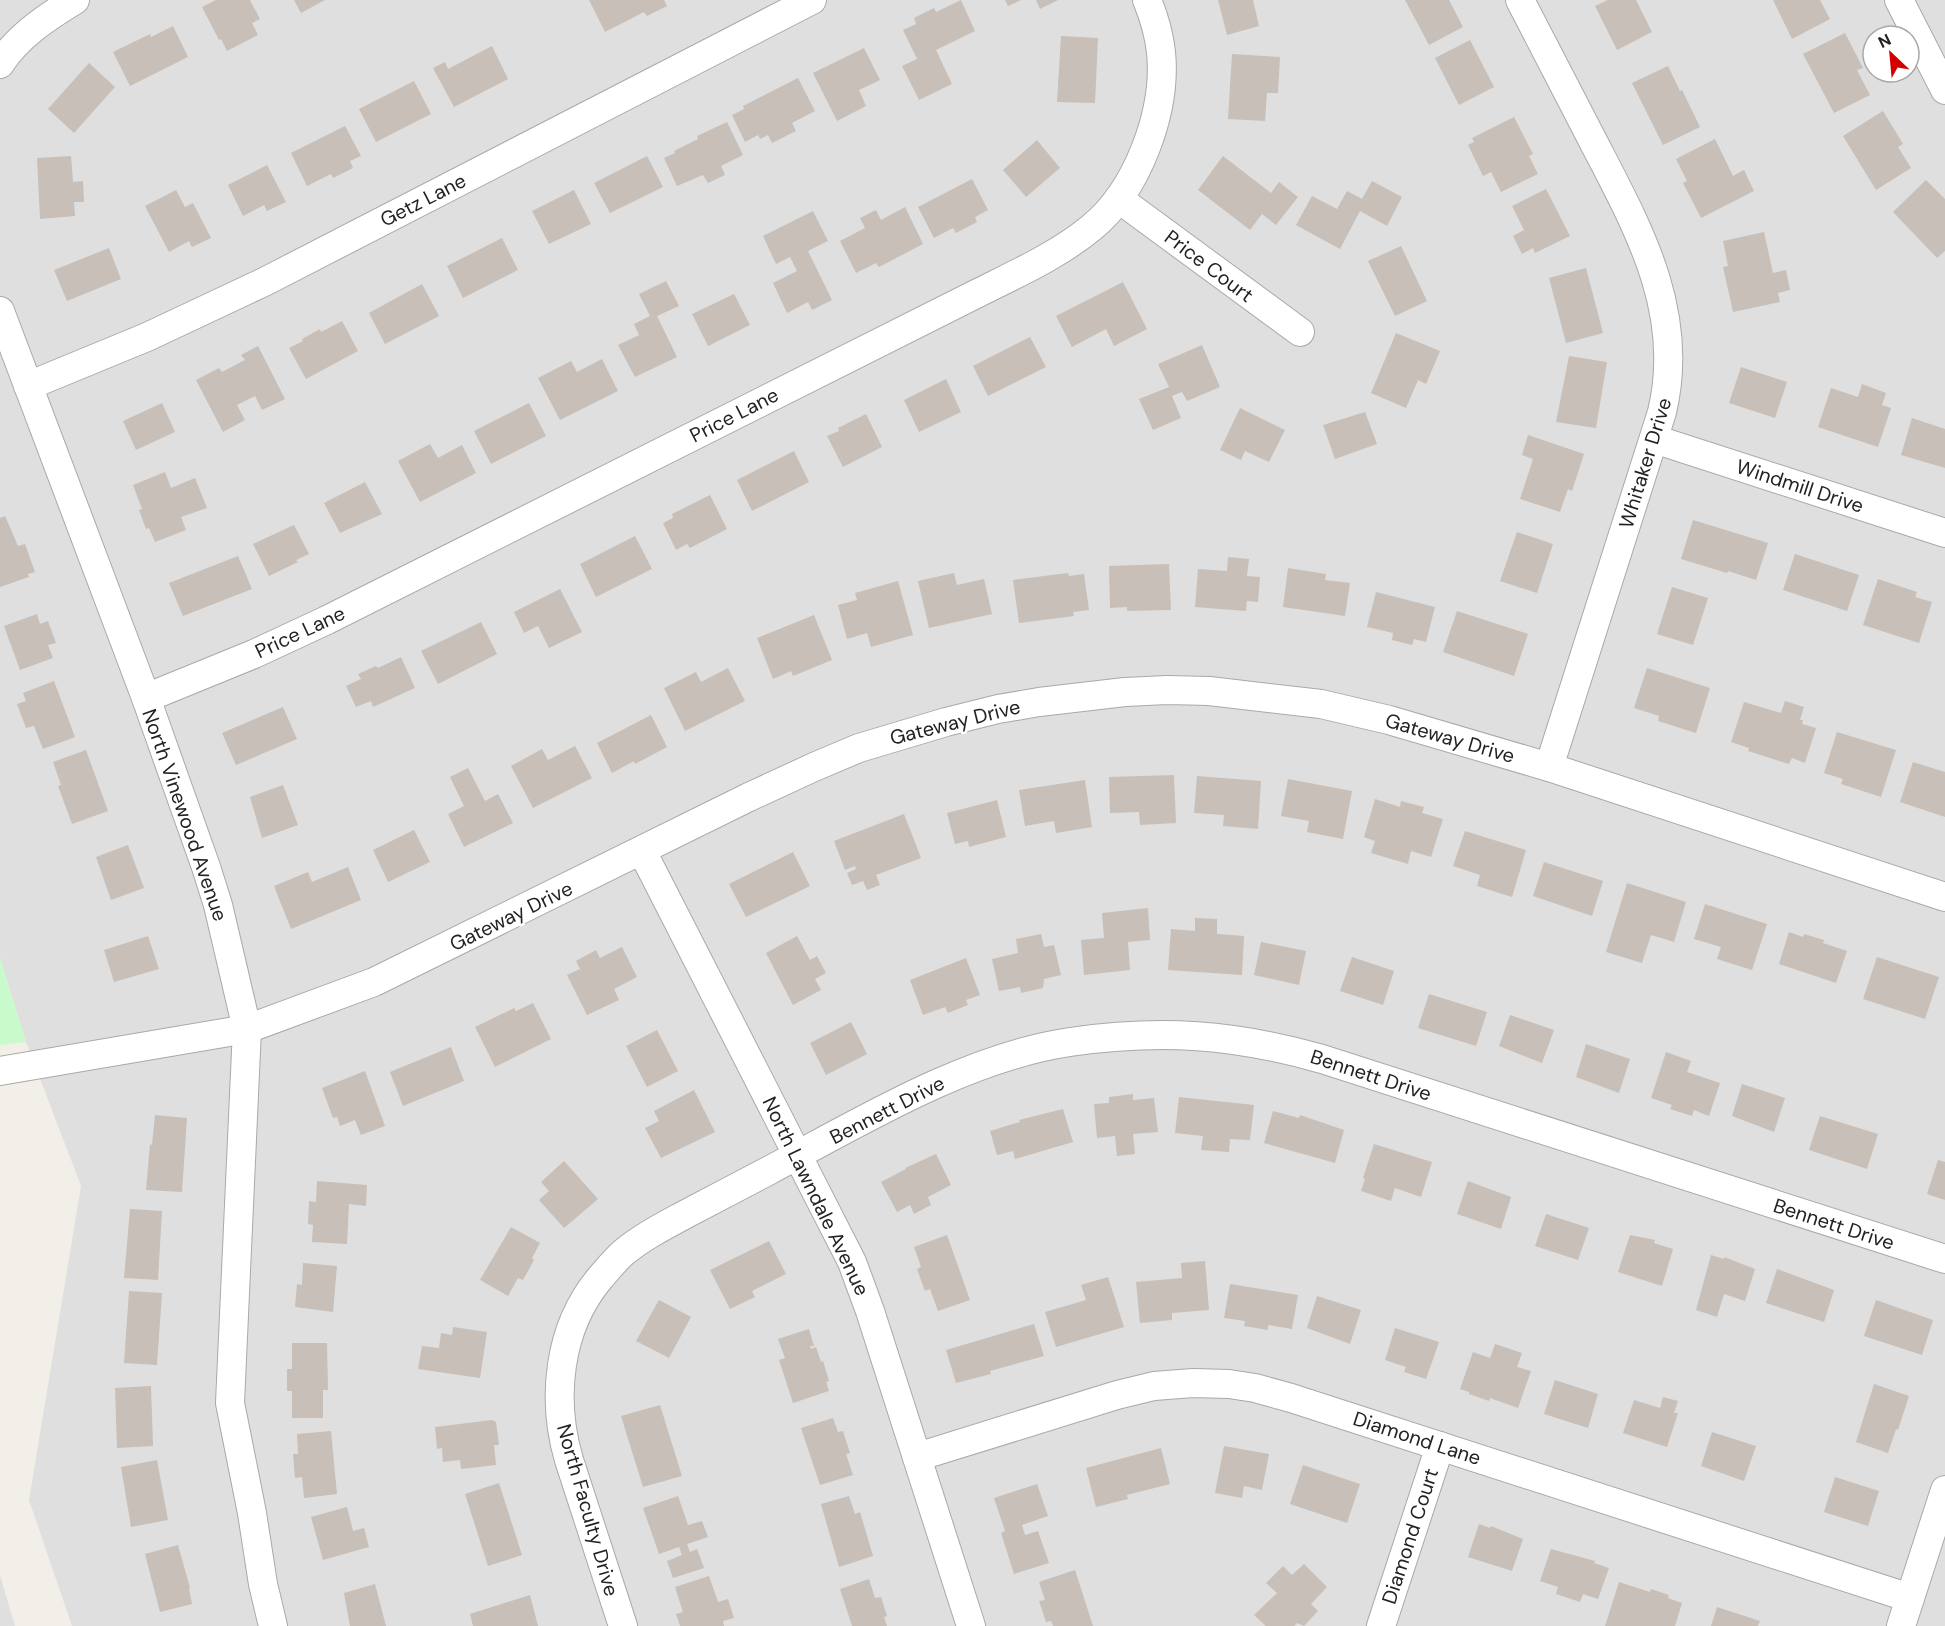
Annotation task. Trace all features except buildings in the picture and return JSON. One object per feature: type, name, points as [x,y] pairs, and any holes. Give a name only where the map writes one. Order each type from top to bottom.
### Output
[{"type":"street","points":[[0,63],[33,29],[75,0]]},
{"type":"street","name":"Getz Lane","points":[[28,386],[147,337],[266,281],[812,0]]},
{"type":"street","name":"Price Lane","points":[[146,698],[254,654],[327,620],[1012,275],[1077,239],[1104,217],[1119,199],[1139,164],[1152,130],[1158,104],[1162,55],[1155,21],[1147,0]]},
{"type":"street","name":"Whitaker Drive","points":[[1520,0],[1639,231],[1656,276],[1667,333],[1669,374],[1667,393],[1654,439],[1549,767]]},
{"type":"street","points":[[1899,0],[1945,90]]},
{"type":"street","name":"Price Court","points":[[1119,199],[1300,332]]},
{"type":"street","name":"North Vinewood Avenue","points":[[0,311],[146,698],[212,886],[247,1029],[230,1403],[252,1513],[263,1584],[273,1626]]},
{"type":"street","name":"Windmill Drive","points":[[1654,439],[1945,533]]},
{"type":"street","name":"Gateway Drive","points":[[0,1071],[247,1029],[375,982],[749,797],[859,748],[998,709],[1125,692],[1209,691],[1322,704],[1389,720],[1549,767],[1945,897]]},
{"type":"street","name":"North Lawndale Avenue","points":[[642,850],[846,1247],[860,1283],[971,1626]]},
{"type":"street","name":"Bennett Drive","points":[[799,1155],[916,1094],[983,1064],[1067,1042],[1140,1034],[1202,1036],[1275,1046],[1322,1059],[1945,1260]]},
{"type":"street","name":"North Faculty Drive","points":[[623,1626],[563,1436],[559,1384],[566,1347],[574,1323],[585,1299],[626,1251],[656,1230],[799,1155]]},
{"type":"street","name":"Diamond Lane","points":[[917,1457],[1154,1386],[1193,1383],[1229,1384],[1267,1391],[1910,1598]]},
{"type":"street","name":"Diamond Court","points":[[1381,1626],[1440,1446]]},
{"type":"street","points":[[1901,1626],[1945,1491]]},
{"type":"shaded area","points":[[0,0],[1945,0],[1945,1626],[72,1626],[29,1500],[81,1186],[26,1042],[0,958]]},
{"type":"shaded area","points":[[0,1575],[15,1626],[0,1626]]},
{"type":"green space","points":[[0,958],[26,1042],[0,1045]]}]
